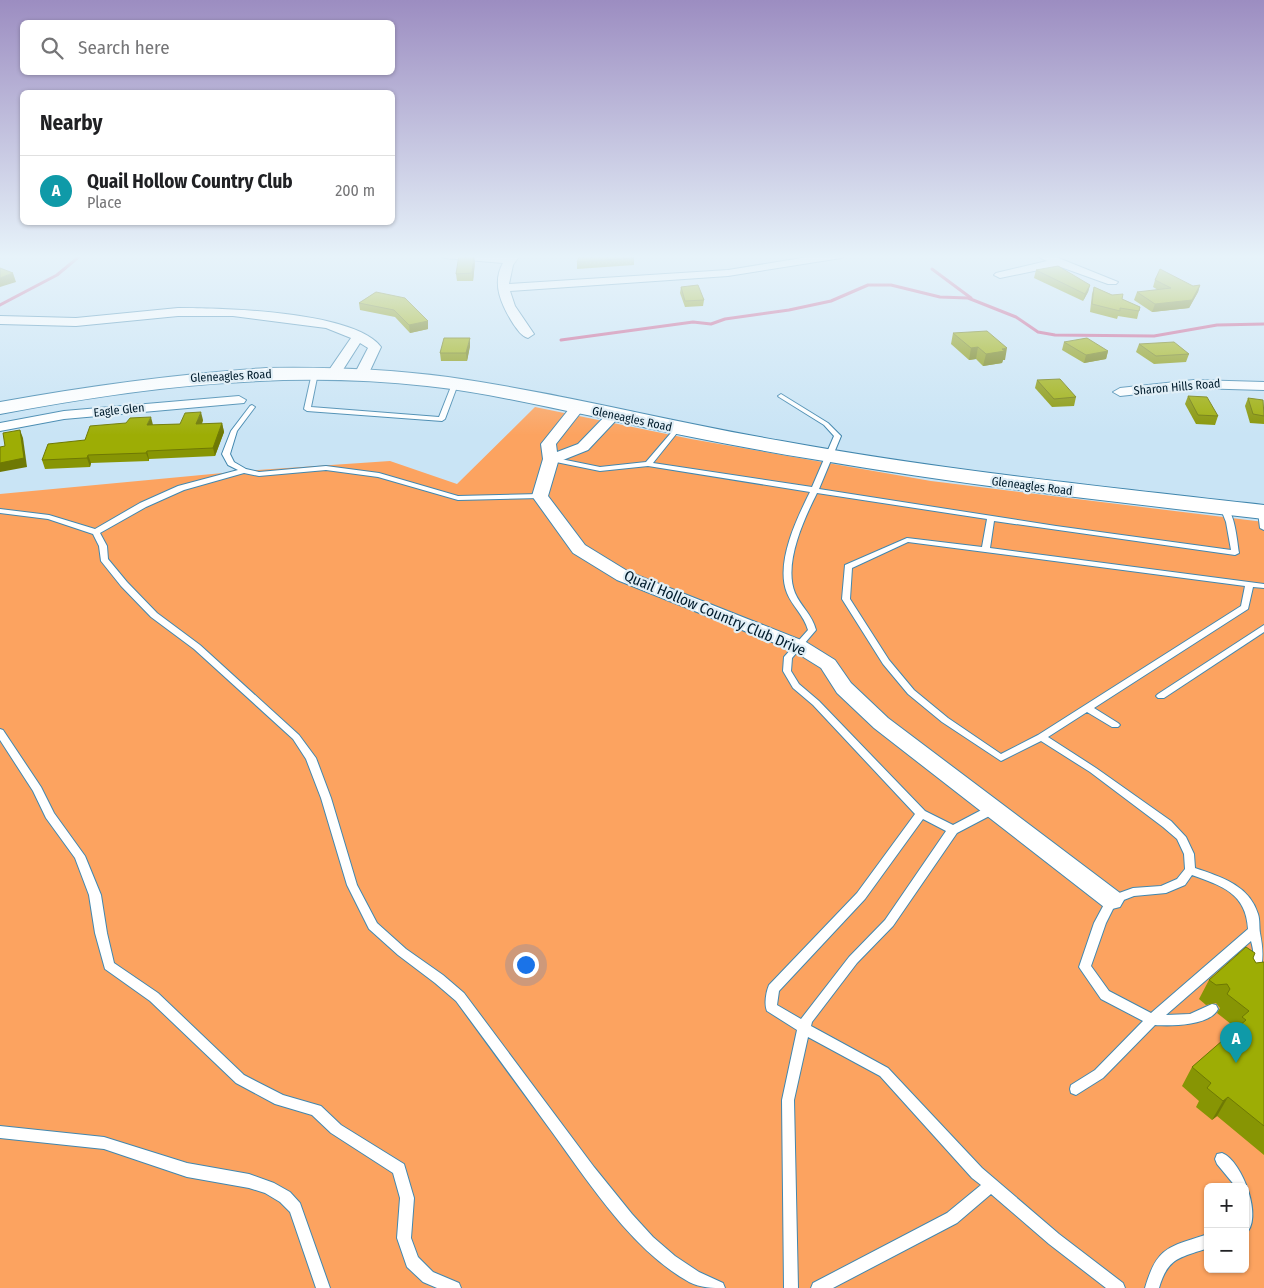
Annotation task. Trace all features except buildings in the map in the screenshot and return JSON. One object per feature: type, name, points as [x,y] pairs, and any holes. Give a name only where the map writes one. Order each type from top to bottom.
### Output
[{"type":"street","points":[[0,320],[76,322],[146,315]]},
{"type":"street","points":[[256,315],[328,325],[358,336],[375,347],[361,374]]},
{"type":"street","points":[[514,315],[528,334]]},
{"type":"street","points":[[324,373],[358,336]]},
{"type":"street","name":"Gleneagles Road","points":[[0,408],[75,393],[152,382],[249,374],[361,374],[456,384],[831,457],[976,479],[1224,508],[1264,517]]},
{"type":"street","name":"Sharon Hills Road","points":[[1120,392],[1194,384],[1264,386]]},
{"type":"street","name":"Eagle Glen","points":[[0,427],[64,416],[245,403]]},
{"type":"street","points":[[540,496],[551,459],[548,444],[578,407]]},
{"type":"street","points":[[551,459],[583,447],[614,415]]},
{"type":"street","name":"Quail Hollow Country Club Drive","points":[[540,496],[579,549],[623,576],[799,646],[828,664],[844,688],[881,722],[1112,900]]},
{"type":"lane","points":[[324,373],[307,409],[442,419],[456,384]]},
{"type":"lane","points":[[781,396],[826,424],[838,436],[831,457],[813,491],[792,547],[788,579],[790,594],[796,604],[810,617],[812,630],[788,656],[787,671],[796,686],[816,703],[920,814],[952,830]]},
{"type":"lane","points":[[245,403],[240,421],[226,454],[231,463],[244,471],[259,474],[326,468],[345,469],[398,480],[458,498],[540,496]]},
{"type":"lane","points":[[648,464],[678,428]]},
{"type":"lane","points":[[551,459],[600,468],[648,464],[991,518],[1235,553],[1230,522],[1224,508]]},
{"type":"lane","points":[[96,532],[143,505],[181,488],[244,471]]},
{"type":"lane","points":[[0,511],[49,517],[96,532],[103,546],[104,559],[124,584],[154,615],[197,647],[296,736],[311,758],[326,798],[352,885],[373,926],[402,952],[460,997],[607,1194],[659,1253],[698,1282],[718,1288]]},
{"type":"lane","points":[[986,549],[991,518]]},
{"type":"lane","points":[[1249,584],[1245,607],[1041,737],[1001,758],[945,720],[911,692],[892,669],[846,599],[848,567],[907,540],[986,549],[1249,584],[1264,586]]},
{"type":"lane","points":[[1161,696],[1264,628]]},
{"type":"lane","points":[[1087,708],[1115,725]]},
{"type":"lane","points":[[0,732],[37,790],[50,815],[80,856],[95,895],[109,966],[154,997],[240,1079],[280,1100],[316,1110],[336,1129],[399,1169],[406,1198],[404,1238],[412,1262],[428,1277],[454,1288]]},
{"type":"lane","points":[[1041,737],[1093,770],[1167,824],[1180,837],[1189,854],[1190,870],[1181,882],[1162,890],[1133,892],[1112,900],[1100,923],[1085,967],[1105,995],[1152,1020],[1185,1021],[1198,1018],[1212,1009]]},
{"type":"lane","points":[[791,1288],[788,1100],[807,1019],[853,960],[889,923],[952,830],[993,809]]},
{"type":"lane","points":[[920,814],[861,896],[773,989],[771,1007],[804,1028],[884,1072],[978,1173],[1054,1239],[1118,1288]]},
{"type":"lane","points":[[1190,870],[1234,888],[1251,909],[1261,958],[1259,966],[1250,977]]},
{"type":"lane","points":[[1076,1089],[1099,1074],[1152,1020],[1254,931]]},
{"type":"lane","points":[[0,1132],[96,1142],[187,1170],[249,1181],[269,1188],[285,1197],[295,1208],[323,1288]]},
{"type":"lane","points":[[1222,1158],[1248,1181],[1258,1200],[1260,1212],[1257,1220],[1249,1225]]},
{"type":"lane","points":[[818,1288],[952,1218],[991,1185]]},
{"type":"lane","points":[[1152,1288],[1156,1270],[1167,1256],[1204,1242]]},
{"type":"shaded area","points":[[535,407],[691,439],[931,481],[1264,522],[1264,1288],[0,1288],[0,494],[244,471],[390,461],[457,484]]},
{"type":"waterway","points":[[561,340],[693,322],[711,324],[725,319],[753,315]]},
{"type":"waterway","points":[[1011,315],[1038,332],[1055,335],[1154,336],[1217,325],[1264,324]]},
{"type":"place","name":"Quail Hollow Country Club","points":[[1236,1063]]}]
